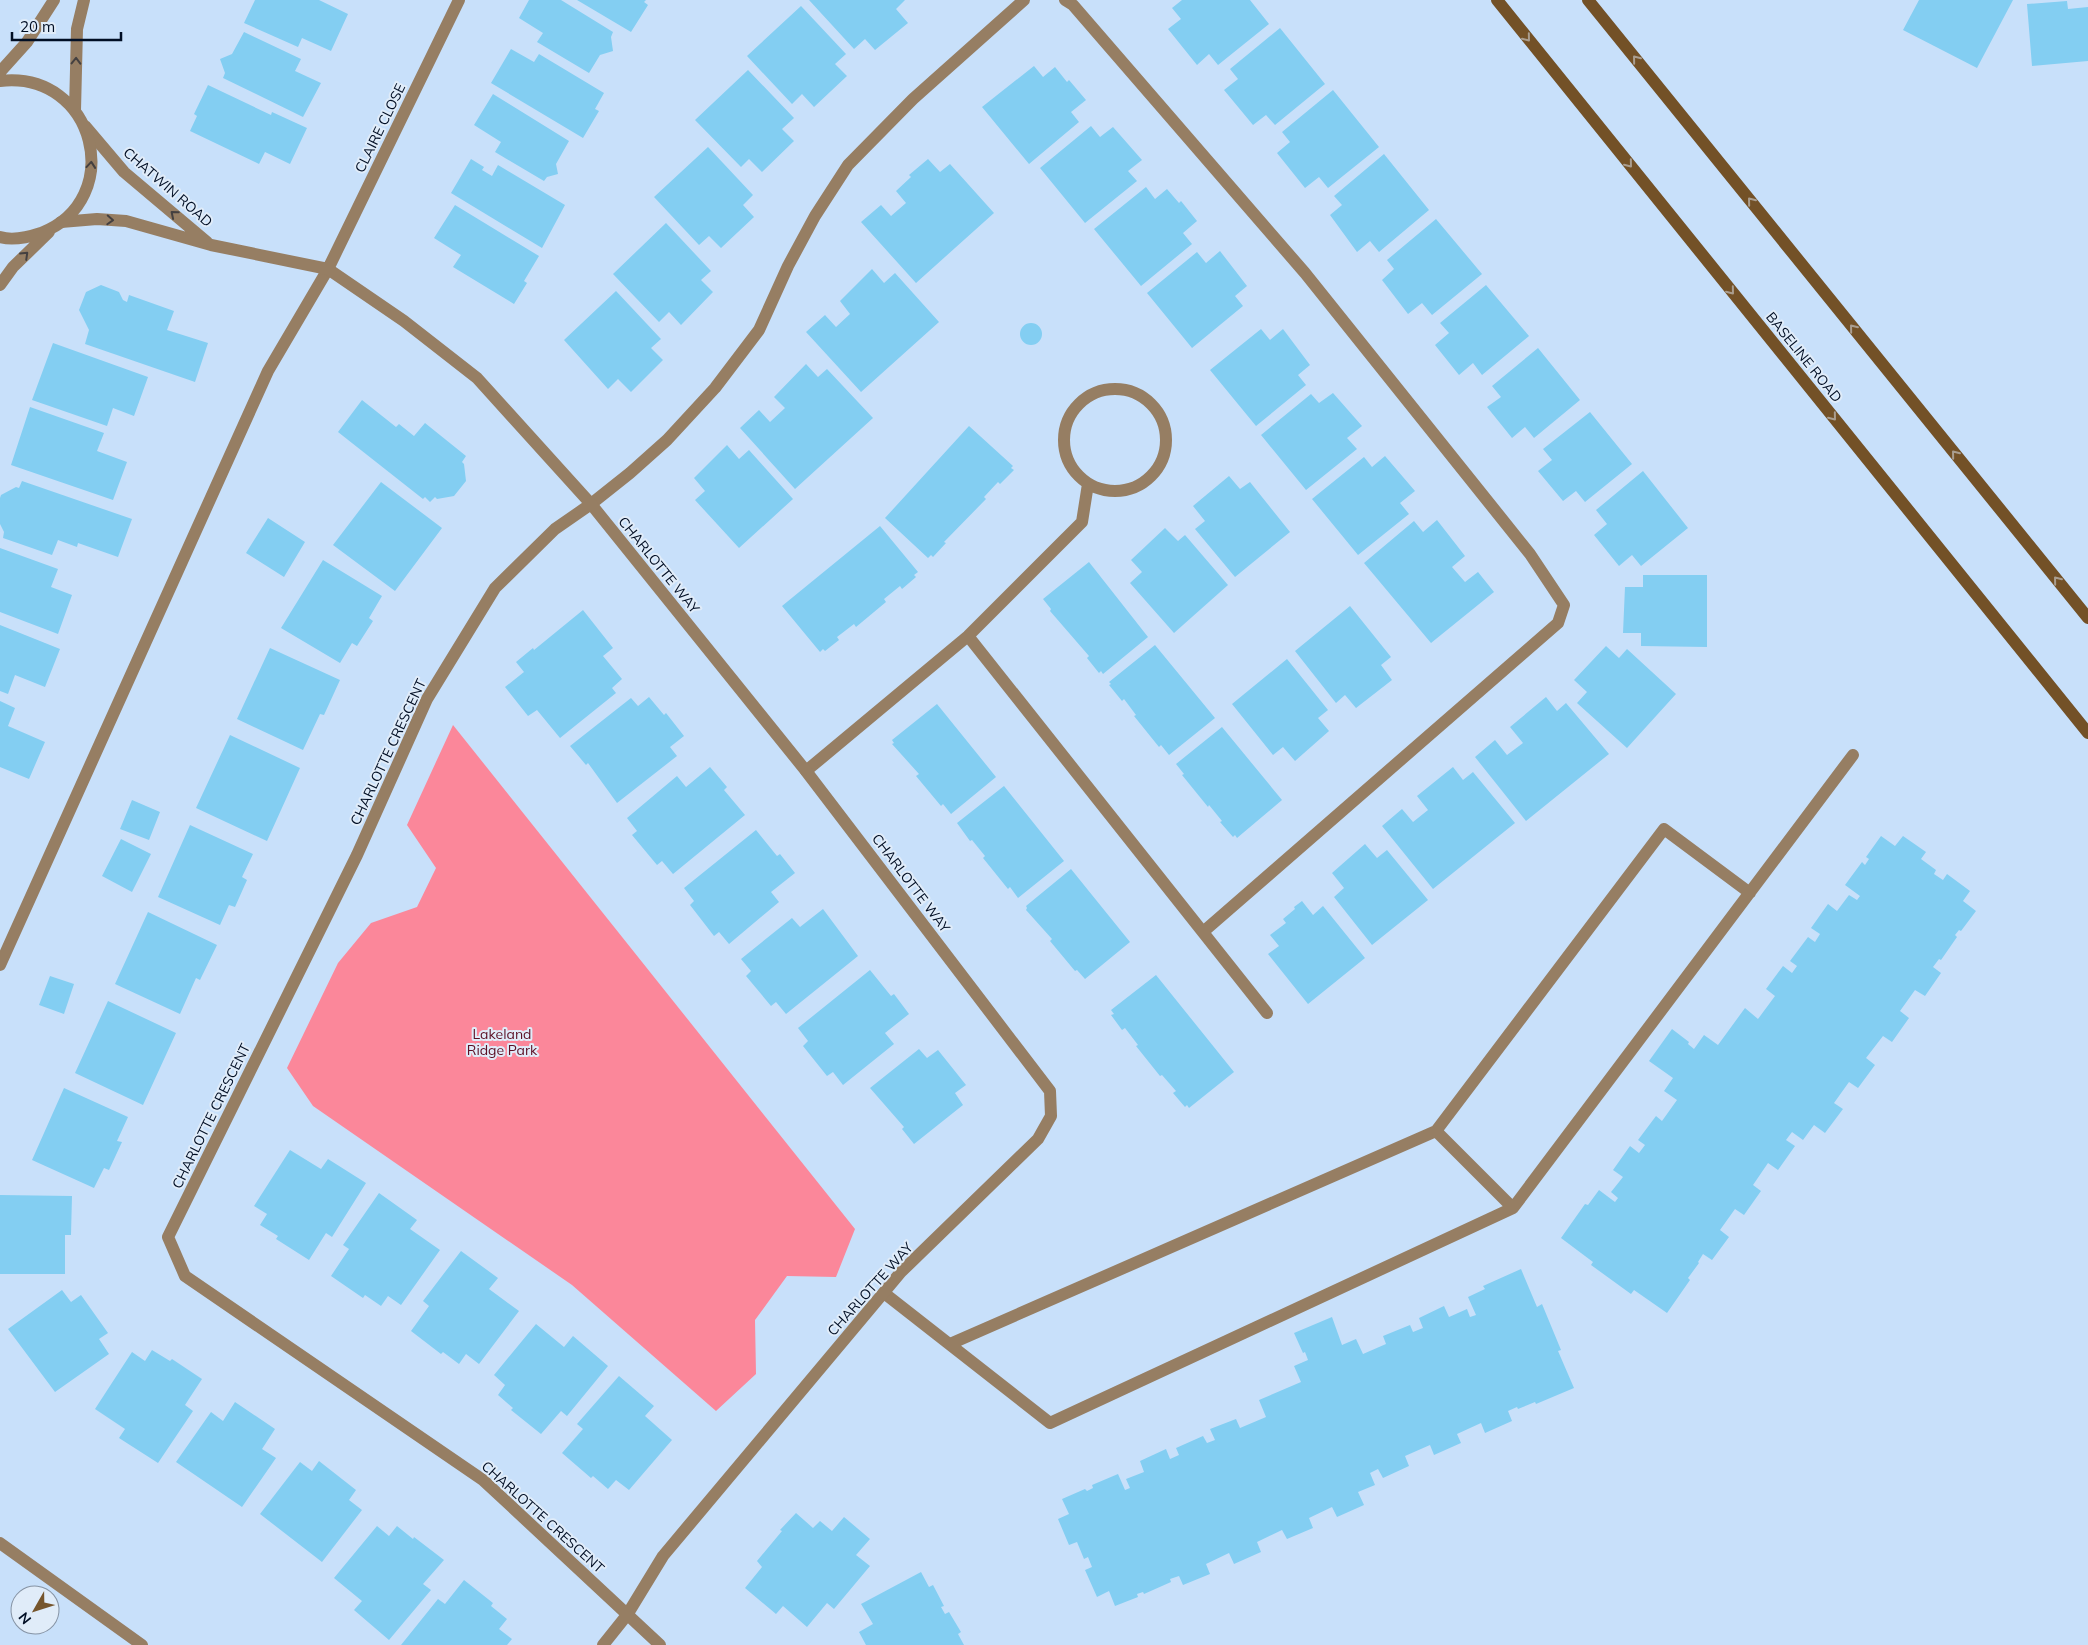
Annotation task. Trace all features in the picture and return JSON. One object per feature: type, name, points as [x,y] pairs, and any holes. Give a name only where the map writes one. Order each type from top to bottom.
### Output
[{"type":"main road","name":"BASELINE ROAD","points":[[1496,0],[2088,733]]},
{"type":"main road","points":[[1588,0],[2088,618]]},
{"type":"street","points":[[0,72],[27,42],[54,0]]},
{"type":"street","points":[[75,110],[77,29],[84,0]]},
{"type":"street","name":"CLAIRE CLOSE","points":[[0,965],[268,370],[328,269],[459,0]]},
{"type":"street","name":"CHARLOTTE CRESCENT","points":[[660,1645],[483,1480],[185,1276],[168,1237],[357,855],[427,699],[495,588],[555,529],[630,474],[667,440],[721,380],[759,330],[802,241],[848,165],[913,99],[1024,0]]},
{"type":"street","points":[[1065,0],[1073,5],[1304,273],[1530,554],[1564,605],[1558,623],[1203,932]]},
{"type":"street","points":[[0,81],[14,80],[37,83],[58,94],[75,110],[85,126],[92,152],[90,178],[79,203],[13,267],[0,285]]},
{"type":"street","name":"CHATWIN ROAD","points":[[85,126],[124,172],[211,245]]},
{"type":"street","name":"CHATWIN ROAD","points":[[57,225],[96,219],[126,221],[211,245]]},
{"type":"street","points":[[0,238],[29,237],[57,225]]},
{"type":"street","name":"CHARLOTTE WAY","points":[[211,245],[328,269],[404,320],[477,378],[591,504],[806,771],[1050,1091],[1051,1116],[1038,1139],[901,1272],[663,1556],[627,1615],[603,1645]]},
{"type":"street","points":[[1101,390],[1125,390],[1133,392],[1148,401],[1158,414],[1165,429],[1166,446],[1161,462],[1152,476],[1138,486],[1121,491],[1104,490],[1088,484],[1075,473],[1067,458],[1064,441],[1066,424],[1074,409],[1086,397],[1101,390]]},
{"type":"street","points":[[806,771],[968,636],[1082,522],[1088,484]]},
{"type":"street","points":[[968,636],[1267,1013]]},
{"type":"street","points":[[884,1293],[1050,1423],[1513,1208],[1853,755]]},
{"type":"street","points":[[950,1344],[1436,1131],[1664,829],[1750,893]]},
{"type":"street","points":[[1436,1131],[1513,1208]]},
{"type":"street","points":[[0,1544],[142,1645]]},
{"type":"green space","name":"Lakeland Ridge Park","points":[[453,725],[855,1229],[836,1277],[787,1276],[755,1320],[756,1374],[716,1411],[572,1285],[313,1106],[287,1068],[338,963],[371,923],[417,907],[436,868],[407,825]]},
{"type":"building","points":[[255,0],[319,0],[348,14],[331,51],[302,38],[298,47],[244,23]]},
{"type":"building","points":[[529,0],[561,0],[613,32],[611,37],[613,51],[600,55],[589,73],[537,42],[543,33],[519,18]]},
{"type":"building","points":[[577,0],[646,0],[644,2],[648,5],[631,32]]},
{"type":"building","points":[[809,0],[905,0],[896,9],[908,23],[875,50],[865,39],[854,49]]},
{"type":"building","points":[[1182,0],[1250,0],[1269,24],[1218,65],[1209,54],[1197,65],[1168,29],[1181,19],[1172,8]]},
{"type":"building","points":[[1919,0],[2013,0],[1977,68],[1903,30]]},
{"type":"building","points":[[2067,1],[2068,9],[2088,7],[2088,61],[2032,66],[2027,4]]},
{"type":"building","points":[[801,6],[846,54],[835,64],[847,76],[814,107],[802,94],[792,104],[747,56]]},
{"type":"building","points":[[1280,28],[1325,84],[1275,125],[1266,115],[1253,125],[1224,90],[1238,79],[1230,69]]},
{"type":"building","points":[[244,32],[301,59],[295,71],[321,83],[303,117],[223,78],[225,73],[220,59],[232,54]]},
{"type":"building","points":[[511,49],[534,62],[539,54],[604,93],[595,109],[599,111],[583,138],[491,83]]},
{"type":"building","points":[[1034,66],[1043,77],[1055,67],[1067,82],[1069,80],[1086,100],[1071,112],[1079,122],[1029,164],[982,107]]},
{"type":"building","points":[[748,70],[794,118],[782,129],[794,141],[762,172],[749,159],[741,167],[695,120]]},
{"type":"building","points":[[208,85],[271,115],[272,112],[307,128],[290,164],[265,152],[259,164],[190,131],[197,116],[194,114]]},
{"type":"building","points":[[1333,90],[1379,147],[1328,188],[1319,177],[1305,188],[1277,153],[1290,142],[1282,132]]},
{"type":"building","points":[[493,94],[569,141],[556,164],[558,174],[547,177],[544,181],[495,152],[501,142],[474,125]]},
{"type":"building","points":[[1091,126],[1100,137],[1113,127],[1142,160],[1128,171],[1137,181],[1085,223],[1040,168]]},
{"type":"building","points":[[708,147],[753,195],[743,205],[754,217],[721,248],[709,236],[699,245],[654,197]]},
{"type":"building","points":[[1384,154],[1429,210],[1379,252],[1370,241],[1357,252],[1330,215],[1342,205],[1334,196]]},
{"type":"building","points":[[471,159],[484,167],[482,170],[492,176],[498,165],[565,205],[542,248],[451,193]]},
{"type":"building","points":[[928,159],[940,172],[950,164],[994,213],[916,283],[861,222],[881,205],[891,216],[906,203],[896,191],[911,177],[909,175]]},
{"type":"building","points":[[1146,187],[1155,199],[1167,189],[1179,203],[1181,201],[1197,221],[1183,233],[1192,244],[1141,286],[1094,229]]},
{"type":"building","points":[[455,205],[539,256],[524,281],[527,283],[514,304],[453,267],[461,255],[434,238]]},
{"type":"building","points":[[1436,219],[1482,274],[1432,315],[1422,303],[1408,314],[1382,280],[1394,269],[1387,260]]},
{"type":"building","points":[[666,223],[711,271],[701,280],[713,292],[681,325],[669,312],[659,322],[613,274]]},
{"type":"building","points":[[1220,251],[1247,286],[1235,296],[1243,306],[1192,348],[1147,293],[1197,252],[1206,263]]},
{"type":"building","points":[[872,269],[884,283],[895,273],[939,322],[861,392],[806,332],[825,315],[836,327],[850,314],[840,301]]},
{"type":"building","points":[[101,285],[119,292],[123,300],[127,302],[129,295],[174,311],[167,330],[208,343],[195,382],[85,344],[89,330],[79,310],[86,292]]},
{"type":"building","points":[[1486,285],[1529,336],[1482,375],[1473,363],[1459,375],[1435,345],[1449,333],[1440,323]]},
{"type":"building","points":[[616,291],[661,339],[651,348],[663,360],[631,392],[618,379],[608,389],[564,340]]},
{"type":"building","points":[[1027,323],[1035,323],[1042,330],[1042,338],[1035,345],[1027,345],[1020,338],[1020,330]]},
{"type":"building","points":[[1261,329],[1270,340],[1283,329],[1310,365],[1298,375],[1306,385],[1256,426],[1210,370]]},
{"type":"building","points":[[53,343],[148,377],[134,416],[113,408],[107,426],[32,400]]},
{"type":"building","points":[[1538,348],[1580,400],[1534,438],[1525,427],[1512,438],[1487,407],[1501,397],[1492,386]]},
{"type":"building","points":[[806,364],[818,377],[827,369],[873,418],[795,489],[740,428],[759,410],[770,422],[785,408],[774,397]]},
{"type":"building","points":[[1333,393],[1362,426],[1347,438],[1357,449],[1306,490],[1261,435],[1311,394],[1319,403]]},
{"type":"building","points":[[362,400],[396,427],[399,424],[414,436],[425,423],[466,456],[462,462],[464,464],[466,481],[454,496],[437,499],[435,497],[430,502],[425,497],[423,499],[338,432]]},
{"type":"building","points":[[30,407],[104,433],[97,451],[127,462],[113,500],[11,465]]},
{"type":"building","points":[[1590,412],[1632,464],[1585,502],[1576,491],[1563,501],[1538,471],[1552,460],[1543,449]]},
{"type":"building","points":[[969,426],[1013,466],[1011,468],[1014,470],[1000,484],[998,482],[984,497],[986,499],[944,542],[946,543],[933,557],[931,555],[928,558],[885,518]]},
{"type":"building","points":[[727,445],[739,459],[749,450],[793,499],[739,548],[695,500],[705,491],[694,478]]},
{"type":"building","points":[[1385,456],[1415,491],[1400,503],[1409,514],[1358,555],[1312,499],[1364,457],[1372,467]]},
{"type":"building","points":[[1643,471],[1688,528],[1641,566],[1632,555],[1619,566],[1594,535],[1607,524],[1596,510]]},
{"type":"building","points":[[1229,476],[1240,489],[1250,482],[1290,532],[1235,577],[1195,529],[1205,521],[1193,506]]},
{"type":"building","points":[[22,481],[132,519],[118,557],[78,543],[77,547],[58,540],[52,555],[3,538],[4,532],[0,524],[1,495],[16,487],[19,488]]},
{"type":"building","points":[[381,482],[442,528],[395,591],[333,545]]},
{"type":"building","points":[[268,518],[305,542],[284,577],[246,553]]},
{"type":"building","points":[[1437,520],[1465,556],[1452,567],[1465,582],[1478,572],[1494,592],[1431,643],[1364,563],[1414,521],[1423,532]]},
{"type":"building","points":[[880,526],[918,572],[914,575],[916,577],[902,589],[900,586],[884,599],[886,602],[856,627],[854,624],[837,637],[839,640],[825,651],[823,649],[820,652],[782,606]]},
{"type":"building","points":[[1165,528],[1178,541],[1185,535],[1228,585],[1174,633],[1130,583],[1142,572],[1131,560]]},
{"type":"building","points":[[0,548],[58,569],[51,587],[72,595],[58,634],[0,612]]},
{"type":"building","points":[[323,560],[382,596],[369,618],[373,621],[357,646],[352,643],[340,663],[281,628]]},
{"type":"building","points":[[1089,562],[1148,637],[1103,674],[1101,671],[1099,673],[1087,658],[1089,656],[1050,611],[1051,609],[1043,599]]},
{"type":"building","points":[[1643,575],[1707,575],[1707,647],[1641,646],[1641,633],[1623,633],[1625,587],[1643,587]]},
{"type":"building","points":[[1350,606],[1391,657],[1381,665],[1392,680],[1356,708],[1345,695],[1336,703],[1295,651]]},
{"type":"building","points":[[583,610],[613,648],[603,656],[622,679],[612,688],[616,693],[560,738],[537,710],[528,716],[505,687],[524,672],[516,662],[533,648],[534,650]]},
{"type":"building","points":[[0,625],[60,649],[45,687],[15,675],[8,694],[0,691]]},
{"type":"building","points":[[1155,645],[1215,718],[1169,755],[1161,745],[1159,747],[1134,716],[1136,715],[1124,699],[1122,701],[1109,685],[1111,684],[1109,682]]},
{"type":"building","points":[[1606,646],[1619,658],[1627,649],[1676,694],[1627,748],[1577,703],[1587,692],[1574,680]]},
{"type":"building","points":[[270,648],[340,680],[324,715],[320,714],[303,750],[237,719]]},
{"type":"building","points":[[1287,659],[1328,710],[1318,718],[1329,731],[1295,761],[1283,747],[1273,755],[1232,704]]},
{"type":"building","points":[[649,697],[664,715],[666,713],[684,736],[670,747],[677,756],[617,803],[588,763],[586,765],[570,746],[631,698],[638,706]]},
{"type":"building","points":[[1546,697],[1557,711],[1566,703],[1609,754],[1526,821],[1475,757],[1495,740],[1507,755],[1523,743],[1510,727]]},
{"type":"building","points":[[0,701],[15,708],[8,726],[45,742],[29,779],[0,767]]},
{"type":"building","points":[[937,704],[996,777],[951,814],[943,804],[941,806],[916,776],[919,774],[892,744],[894,743],[892,740]]},
{"type":"building","points":[[1222,727],[1282,800],[1237,838],[1235,835],[1233,837],[1220,822],[1222,821],[1182,775],[1184,774],[1176,764]]},
{"type":"building","points":[[230,735],[300,768],[267,841],[196,808]]},
{"type":"building","points":[[710,767],[727,787],[724,790],[745,815],[673,874],[662,861],[657,865],[632,835],[637,831],[627,818],[677,776],[686,787]]},
{"type":"building","points":[[1453,767],[1463,780],[1473,772],[1515,823],[1433,889],[1382,826],[1402,809],[1413,822],[1428,810],[1417,796]]},
{"type":"building","points":[[1004,786],[1064,861],[1018,898],[1010,887],[1008,889],[983,858],[985,856],[972,840],[970,841],[957,823]]},
{"type":"building","points":[[132,800],[160,812],[149,840],[120,829]]},
{"type":"building","points":[[190,825],[253,854],[242,877],[247,880],[235,907],[229,905],[220,925],[158,897]]},
{"type":"building","points":[[756,830],[777,856],[780,854],[795,873],[771,892],[779,902],[729,944],[719,932],[714,936],[690,905],[694,901],[684,888]]},
{"type":"building","points":[[1881,836],[1895,846],[1903,836],[1926,852],[1921,859],[1936,870],[1934,874],[1943,880],[1947,874],[1970,891],[1963,901],[1976,911],[1961,931],[1959,930],[1955,935],[1957,937],[1941,960],[1939,959],[1933,967],[1941,973],[1925,996],[1915,990],[1900,1011],[1909,1018],[1892,1042],[1883,1036],[1866,1058],[1875,1065],[1858,1088],[1849,1082],[1834,1103],[1843,1109],[1825,1133],[1814,1125],[1803,1140],[1792,1132],[1786,1140],[1795,1146],[1778,1170],[1768,1163],[1753,1185],[1761,1191],[1744,1215],[1735,1209],[1720,1230],[1729,1237],[1712,1260],[1703,1254],[1688,1278],[1690,1280],[1667,1313],[1634,1290],[1631,1294],[1591,1265],[1593,1262],[1561,1238],[1585,1204],[1588,1205],[1599,1190],[1615,1202],[1618,1198],[1611,1192],[1623,1177],[1613,1170],[1630,1146],[1639,1153],[1645,1145],[1638,1140],[1656,1116],[1662,1121],[1677,1100],[1664,1091],[1673,1078],[1649,1061],[1672,1029],[1689,1042],[1688,1044],[1694,1049],[1704,1035],[1718,1045],[1745,1008],[1758,1019],[1775,996],[1766,989],[1783,966],[1792,973],[1797,966],[1790,961],[1808,937],[1815,942],[1820,934],[1811,928],[1828,904],[1837,911],[1849,895],[1857,900],[1860,896],[1845,885],[1862,862],[1865,865],[1869,859],[1866,857]]},
{"type":"building","points":[[121,839],[151,854],[132,892],[102,876]]},
{"type":"building","points":[[1365,844],[1377,858],[1387,850],[1428,900],[1372,945],[1334,897],[1344,888],[1332,873]]},
{"type":"building","points":[[1071,869],[1130,942],[1085,979],[1077,970],[1075,971],[1050,941],[1052,939],[1026,910],[1026,906]]},
{"type":"building","points":[[1302,901],[1313,915],[1323,906],[1365,958],[1308,1004],[1268,954],[1279,946],[1270,935],[1286,923],[1283,919]]},
{"type":"building","points":[[823,909],[858,956],[786,1014],[776,1002],[771,1006],[746,976],[751,971],[741,959],[792,918],[800,927]]},
{"type":"building","points":[[148,912],[217,945],[200,980],[196,978],[180,1014],[115,984]]},
{"type":"building","points":[[870,970],[891,996],[894,994],[909,1014],[885,1033],[894,1044],[843,1085],[833,1072],[827,1076],[803,1046],[808,1041],[798,1028]]},
{"type":"building","points":[[1156,975],[1234,1072],[1189,1108],[1187,1105],[1185,1107],[1173,1093],[1176,1091],[1162,1075],[1160,1076],[1136,1046],[1138,1045],[1125,1028],[1122,1030],[1111,1015],[1114,1014],[1111,1010]]},
{"type":"building","points":[[50,976],[74,984],[64,1014],[39,1005]]},
{"type":"building","points":[[108,1001],[176,1033],[143,1105],[75,1073]]},
{"type":"building","points":[[919,1049],[927,1058],[938,1050],[966,1085],[955,1093],[963,1105],[914,1144],[902,1129],[904,1127],[870,1088]]},
{"type":"building","points":[[64,1088],[128,1117],[117,1141],[122,1142],[109,1170],[104,1168],[94,1188],[32,1160]]},
{"type":"building","points":[[290,1150],[321,1169],[328,1159],[366,1183],[332,1237],[326,1233],[309,1260],[276,1239],[278,1236],[260,1225],[267,1214],[254,1206]]},
{"type":"building","points":[[379,1193],[417,1220],[410,1229],[440,1250],[401,1305],[388,1296],[381,1306],[365,1295],[363,1298],[331,1276],[349,1249],[343,1245]]},
{"type":"building","points":[[0,1195],[72,1196],[71,1235],[65,1235],[65,1274],[0,1274]]},
{"type":"building","points":[[461,1251],[498,1278],[489,1289],[519,1311],[479,1364],[466,1354],[459,1364],[443,1352],[441,1354],[411,1331],[429,1306],[423,1301]]},
{"type":"building","points":[[1521,1269],[1537,1307],[1542,1304],[1561,1350],[1558,1351],[1574,1388],[1536,1404],[1535,1402],[1508,1411],[1512,1421],[1485,1433],[1481,1423],[1457,1434],[1461,1443],[1434,1455],[1430,1445],[1405,1456],[1409,1466],[1383,1478],[1378,1469],[1370,1473],[1375,1485],[1358,1492],[1364,1505],[1337,1517],[1332,1507],[1309,1518],[1313,1528],[1287,1539],[1282,1530],[1257,1542],[1261,1552],[1234,1564],[1229,1553],[1206,1564],[1210,1574],[1183,1585],[1179,1576],[1170,1579],[1171,1582],[1144,1594],[1143,1592],[1137,1594],[1138,1597],[1115,1606],[1109,1591],[1097,1597],[1085,1570],[1092,1567],[1088,1557],[1084,1559],[1077,1542],[1069,1545],[1058,1519],[1069,1514],[1062,1499],[1085,1489],[1087,1491],[1093,1488],[1092,1485],[1118,1474],[1125,1490],[1130,1488],[1126,1479],[1144,1472],[1140,1461],[1166,1449],[1170,1459],[1179,1455],[1176,1448],[1203,1436],[1207,1443],[1215,1440],[1210,1429],[1236,1419],[1240,1428],[1266,1417],[1259,1400],[1301,1382],[1294,1366],[1308,1360],[1294,1333],[1332,1317],[1342,1345],[1356,1339],[1363,1354],[1386,1344],[1383,1336],[1410,1325],[1413,1332],[1423,1328],[1419,1318],[1444,1306],[1449,1317],[1467,1309],[1470,1317],[1476,1315],[1468,1297],[1485,1289],[1483,1286]]},
{"type":"building","points":[[62,1290],[71,1302],[81,1295],[108,1333],[99,1339],[109,1354],[55,1392],[8,1329]]},
{"type":"building","points":[[536,1324],[564,1347],[573,1336],[608,1366],[567,1416],[561,1411],[541,1434],[511,1410],[513,1408],[498,1395],[505,1385],[494,1375]]},
{"type":"building","points":[[152,1350],[170,1361],[172,1359],[202,1379],[185,1405],[193,1411],[158,1463],[119,1438],[125,1429],[95,1409],[132,1352],[145,1361]]},
{"type":"building","points":[[619,1376],[654,1406],[645,1416],[672,1440],[629,1490],[616,1480],[608,1489],[593,1476],[591,1478],[562,1453],[583,1429],[577,1424]]},
{"type":"building","points":[[235,1402],[275,1429],[262,1449],[276,1458],[242,1507],[176,1462],[211,1412],[223,1421]]},
{"type":"building","points":[[319,1461],[356,1490],[349,1500],[362,1510],[322,1562],[260,1514],[300,1462],[312,1471]]},
{"type":"building","points":[[796,1513],[813,1528],[820,1521],[832,1531],[844,1517],[870,1539],[856,1555],[870,1566],[834,1609],[827,1603],[807,1627],[783,1606],[776,1614],[745,1588],[762,1567],[757,1561],[782,1531],[780,1530]]},
{"type":"building","points":[[377,1526],[389,1536],[397,1526],[444,1560],[423,1584],[431,1590],[389,1640],[354,1610],[362,1601],[334,1578]]},
{"type":"building","points":[[921,1572],[929,1587],[933,1585],[944,1606],[941,1607],[945,1614],[949,1612],[961,1632],[958,1634],[964,1645],[866,1645],[859,1632],[873,1624],[861,1604]]},
{"type":"building","points":[[464,1580],[493,1603],[491,1606],[507,1619],[499,1629],[512,1639],[507,1645],[401,1645],[438,1599],[445,1604]]}]
